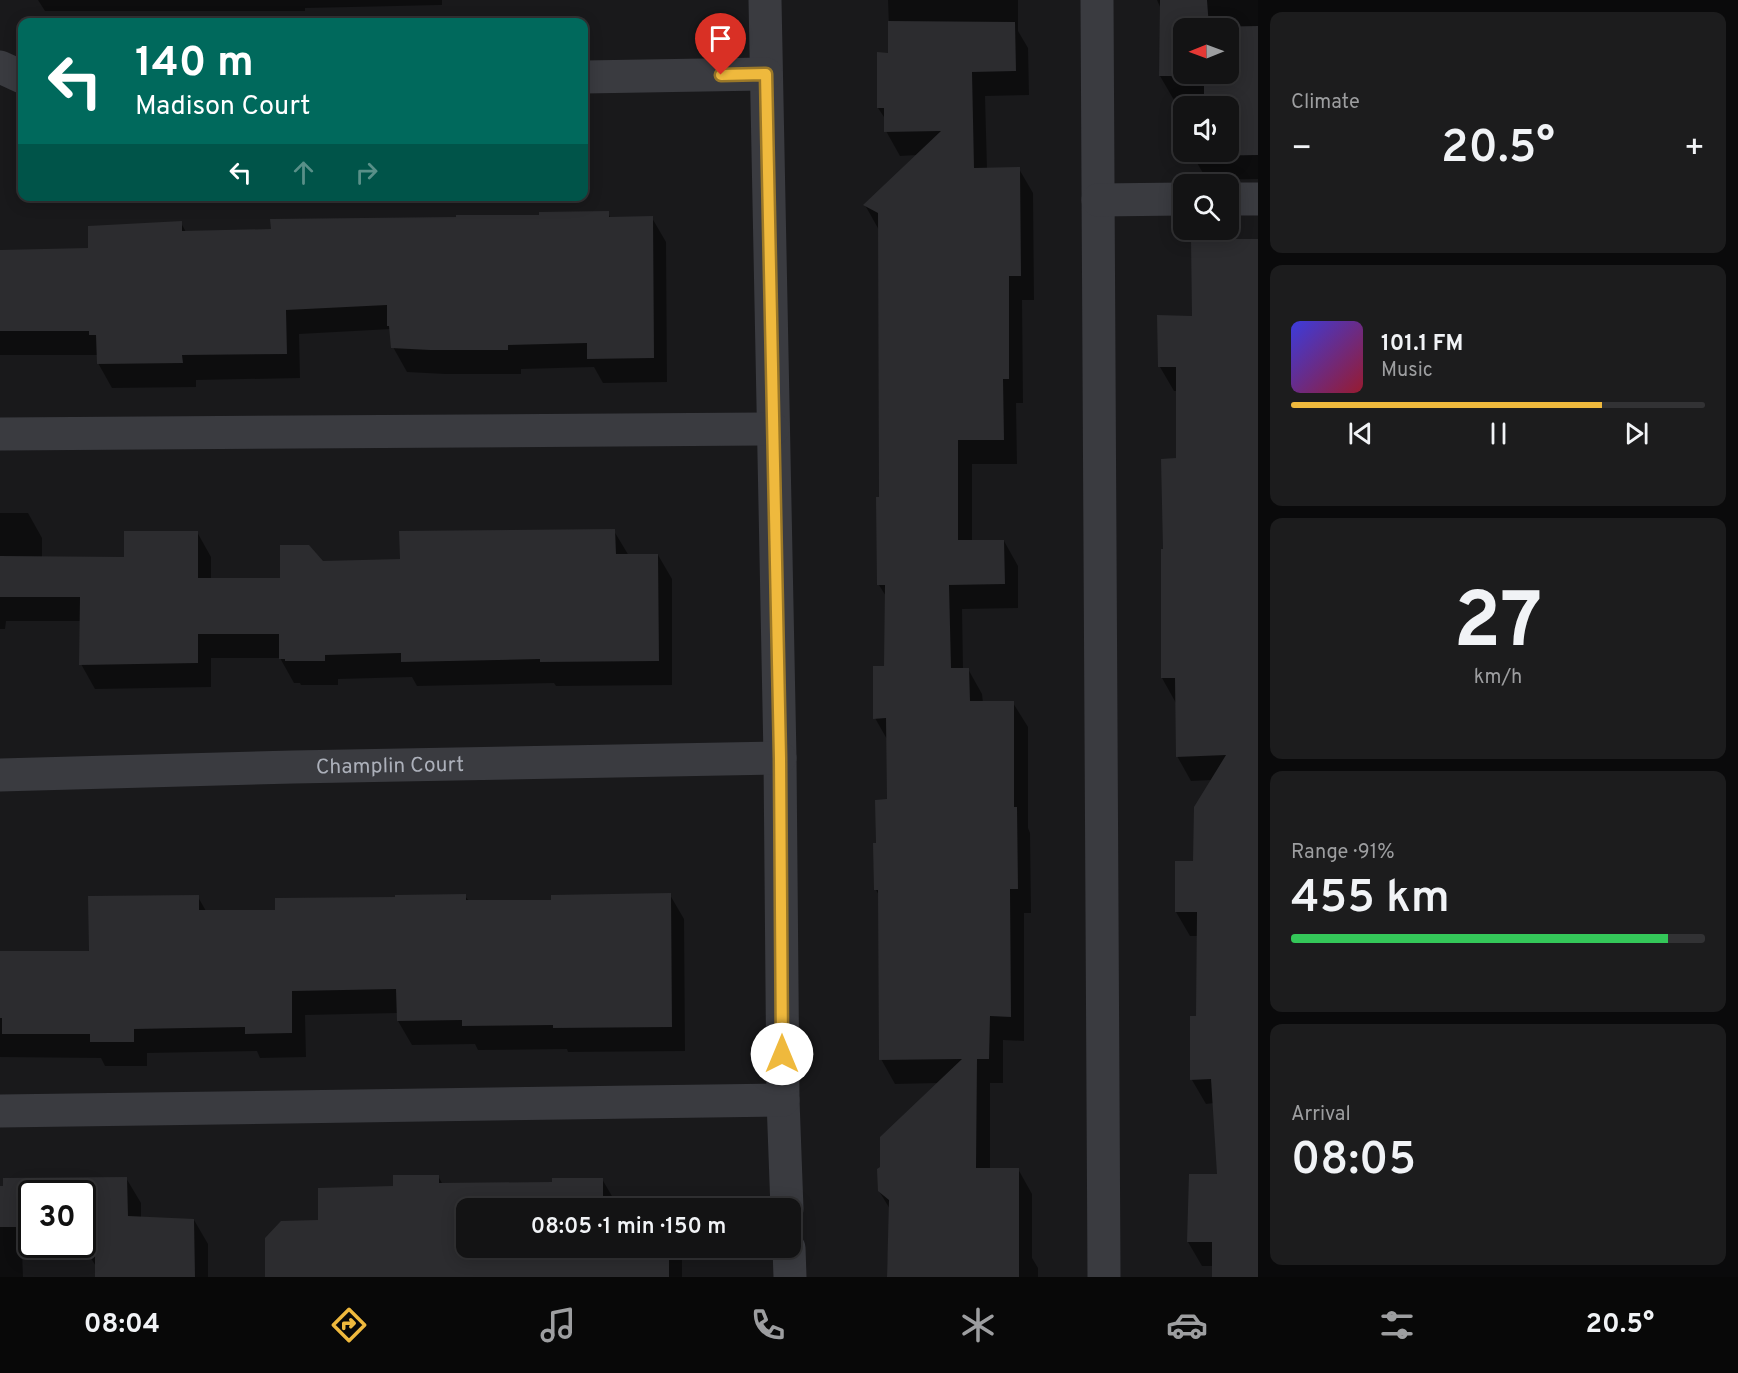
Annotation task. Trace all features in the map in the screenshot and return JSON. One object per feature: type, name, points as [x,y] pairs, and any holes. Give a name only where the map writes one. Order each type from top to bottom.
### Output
[{"type":"street","points":[[765,0],[780,758],[783,1100],[787,1198]]},
{"type":"street","points":[[1097,0],[1104,1277]]},
{"type":"street","points":[[0,67],[18,75]]},
{"type":"street","points":[[588,77],[766,74]]},
{"type":"street","points":[[1098,200],[1173,199]]},
{"type":"street","points":[[1239,199],[1258,199]]},
{"type":"street","points":[[0,434],[773,429]]},
{"type":"street","name":"Champlin Court","points":[[0,775],[780,758]]},
{"type":"street","points":[[0,1112],[783,1100]]},
{"type":"street","points":[[789,1258],[790,1277]]},
{"type":"building","points":[[1160,0],[1207,0],[1208,18],[1173,18],[1173,76],[1159,76]]},
{"type":"building","points":[[888,21],[1015,22],[1016,71],[972,72],[974,168],[1020,167],[1021,276],[1009,276],[1009,379],[1003,379],[1004,440],[958,440],[958,540],[1004,540],[1005,584],[949,585],[951,668],[969,668],[970,701],[1014,701],[1014,807],[1017,807],[1018,889],[1010,889],[1011,1017],[990,1016],[989,1059],[977,1059],[976,1168],[1019,1168],[1019,1277],[887,1277],[889,1200],[878,1191],[877,1169],[880,1167],[880,1137],[962,1059],[879,1060],[878,890],[874,890],[873,843],[876,843],[875,800],[887,799],[886,718],[873,719],[873,666],[884,666],[885,585],[877,585],[878,213],[863,205],[941,131],[884,132],[884,108],[877,108],[877,52],[888,53]]},
{"type":"building","points":[[1239,26],[1258,26],[1258,155],[1239,155],[1239,96],[1204,96],[1204,84],[1239,84]]},
{"type":"building","points":[[609,211],[609,217],[653,216],[654,358],[587,359],[587,343],[508,345],[508,350],[391,348],[389,326],[387,326],[387,305],[286,310],[287,354],[182,355],[183,363],[97,364],[96,335],[89,335],[89,331],[0,331],[0,250],[88,248],[88,226],[182,221],[182,231],[271,229],[270,219],[456,217],[456,215],[539,215],[539,212]]},
{"type":"building","points":[[1258,239],[1258,1277],[1212,1277],[1212,1242],[1187,1242],[1189,1174],[1217,1174],[1211,1079],[1190,1080],[1190,1016],[1196,1016],[1197,912],[1175,912],[1175,861],[1193,861],[1194,807],[1226,755],[1176,757],[1175,678],[1161,678],[1161,549],[1163,549],[1161,459],[1176,458],[1176,367],[1158,367],[1157,315],[1192,316],[1191,240]]},
{"type":"building","points":[[615,529],[616,554],[658,554],[659,661],[540,662],[540,659],[401,662],[401,653],[325,655],[325,661],[285,661],[285,659],[279,659],[279,634],[198,634],[198,663],[79,665],[80,597],[0,597],[0,556],[124,557],[124,531],[198,531],[198,578],[280,578],[280,545],[309,545],[323,561],[400,559],[399,531]]},
{"type":"building","points":[[671,893],[672,1027],[553,1028],[553,1025],[462,1026],[462,1020],[397,1021],[396,989],[292,991],[292,1033],[245,1034],[245,1027],[134,1029],[134,1042],[90,1042],[90,1034],[2,1034],[0,951],[89,951],[88,896],[199,895],[199,910],[275,910],[275,898],[466,894],[466,900],[551,900],[551,895]]},
{"type":"building","points":[[393,1175],[439,1175],[439,1183],[552,1182],[552,1178],[603,1178],[603,1198],[456,1198],[456,1258],[669,1258],[669,1277],[265,1277],[265,1238],[281,1221],[318,1220],[318,1188],[393,1186]]},
{"type":"building","points":[[127,1177],[128,1216],[194,1219],[195,1277],[95,1277],[96,1180],[18,1180],[18,1227],[0,1227],[0,1186],[3,1186],[3,1178]]},
{"type":"route","points":[[721,75],[766,74],[780,758],[782,1054]]}]
